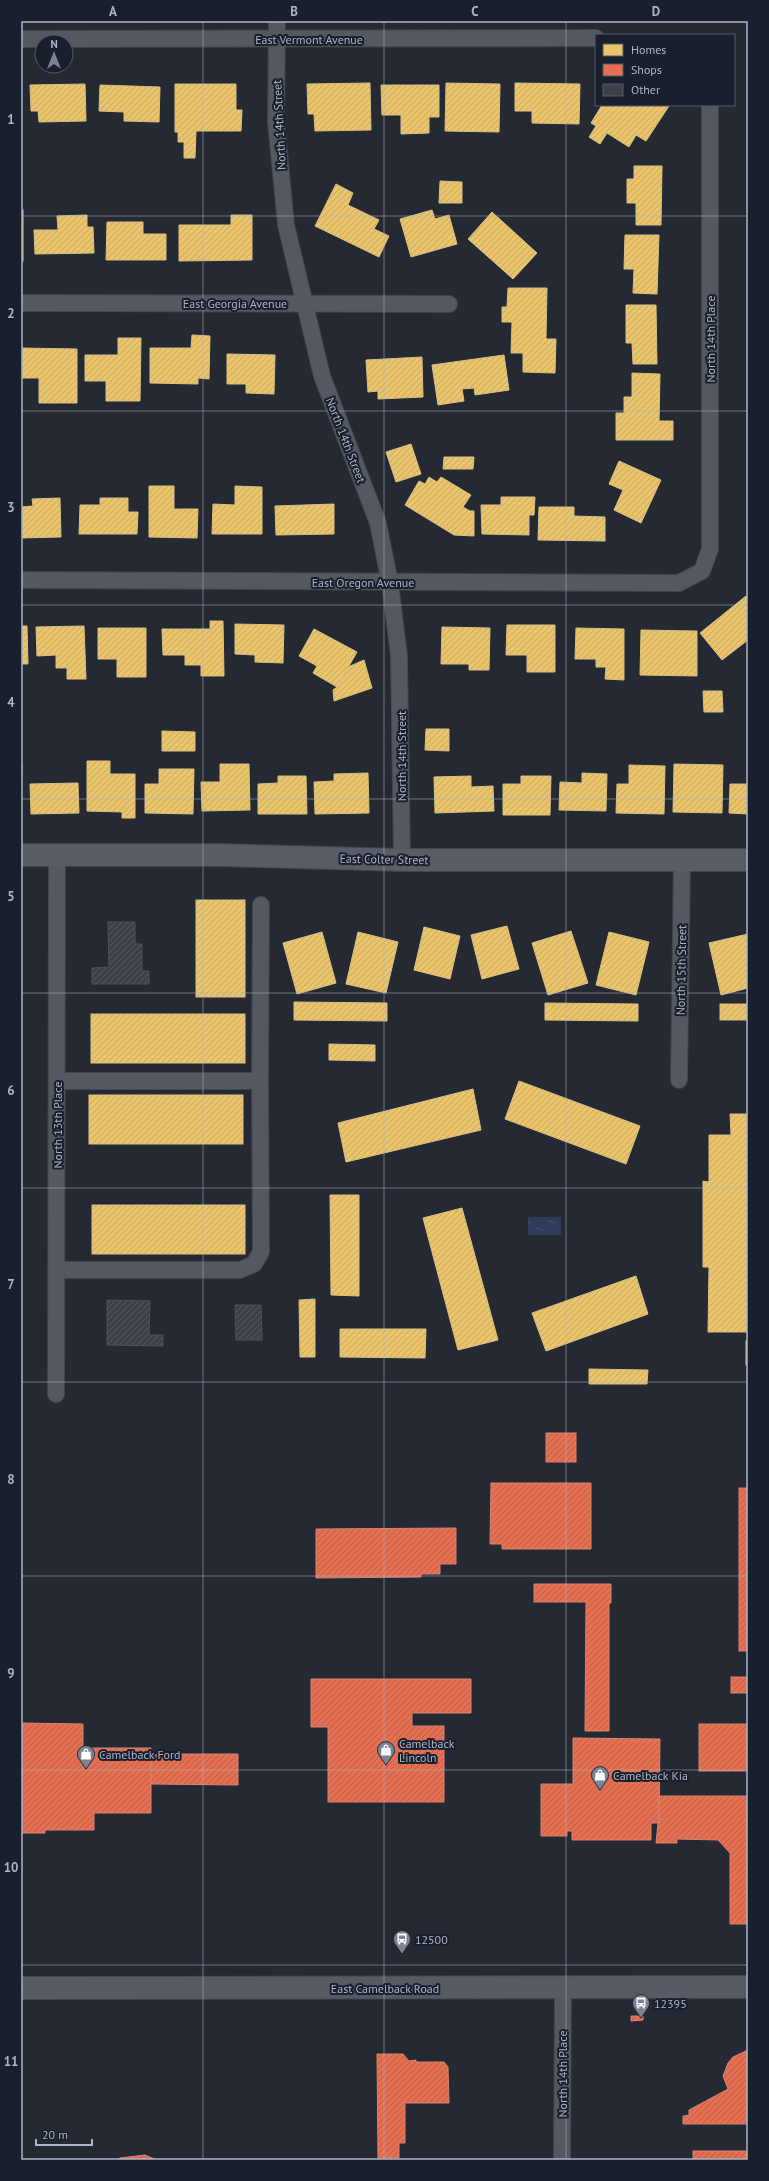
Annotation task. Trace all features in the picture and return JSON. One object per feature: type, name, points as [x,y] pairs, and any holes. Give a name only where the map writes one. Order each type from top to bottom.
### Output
[{"type":"main road","name":"East Camelback Road","points":[[21,1988],[748,1987]]},
{"type":"street","name":"North 14th Street","points":[[277,21],[276,122],[286,225],[322,376],[378,523],[390,583],[399,656],[402,860]]},
{"type":"street","name":"East Vermont Avenue","points":[[21,39],[595,38]]},
{"type":"street","name":"North 14th Place","points":[[702,571],[710,549],[710,106]]},
{"type":"street","name":"East Georgia Avenue","points":[[21,303],[449,304]]},
{"type":"street","name":"East Oregon Avenue","points":[[21,580],[390,583],[679,583],[702,571]]},
{"type":"street","name":"East Colter Street","points":[[21,856],[220,855],[402,860],[748,860]]},
{"type":"street","name":"North 13th Place","points":[[56,1394],[57,856]]},
{"type":"street","name":"North 15th Street","points":[[679,1080],[682,860]]},
{"type":"street","points":[[57,1270],[240,1270],[254,1264],[261,1252],[261,905]]},
{"type":"street","points":[[57,1081],[260,1081]]},
{"type":"street","name":"North 14th Place","points":[[562,2160],[563,1988]]},
{"type":"water","points":[[528,1217],[561,1217],[561,1235],[528,1235]]},
{"type":"building: Homes","points":[[370,83],[371,130],[315,131],[314,114],[308,114],[307,84]]},
{"type":"building: Homes","points":[[446,83],[500,84],[499,132],[445,131]]},
{"type":"building: Homes","points":[[515,83],[580,84],[579,124],[532,123],[532,111],[515,111]]},
{"type":"building: Homes","points":[[85,84],[86,121],[39,122],[38,111],[31,111],[30,85]]},
{"type":"building: Homes","points":[[175,84],[236,84],[236,110],[242,110],[241,131],[196,131],[195,158],[184,158],[184,142],[178,142],[178,132],[175,132]]},
{"type":"building: Homes","points":[[100,85],[160,87],[159,122],[124,121],[124,112],[99,111]]},
{"type":"building: Homes","points":[[381,85],[439,85],[439,117],[429,117],[429,133],[401,134],[401,115],[382,115]]},
{"type":"building: Homes","points":[[601,106],[669,106],[646,141],[636,135],[629,147],[607,133],[600,144],[589,137],[596,126],[591,123]]},
{"type":"building: Homes","points":[[634,166],[662,166],[661,225],[636,225],[636,203],[627,203],[627,179],[634,179]]},
{"type":"building: Homes","points":[[440,181],[462,182],[462,203],[439,203]]},
{"type":"building: Homes","points":[[336,184],[353,193],[348,205],[379,220],[374,229],[389,236],[379,257],[315,226]]},
{"type":"building: Homes","points":[[21,210],[23,210],[23,261],[21,261]]},
{"type":"building: Homes","points":[[432,210],[435,219],[449,215],[457,244],[411,257],[400,219]]},
{"type":"building: Homes","points":[[492,212],[537,253],[513,279],[468,239]]},
{"type":"building: Homes","points":[[87,215],[87,227],[93,227],[94,253],[35,254],[34,230],[58,230],[57,216]]},
{"type":"building: Homes","points":[[231,215],[252,215],[252,260],[179,261],[179,225],[231,225]]},
{"type":"building: Homes","points":[[107,222],[143,222],[143,234],[166,234],[166,260],[106,260]]},
{"type":"building: Homes","points":[[625,235],[659,235],[657,294],[633,293],[634,269],[624,269]]},
{"type":"building: Homes","points":[[508,288],[547,288],[546,339],[556,339],[555,373],[523,372],[523,353],[511,353],[512,322],[502,322],[502,307],[507,307]]},
{"type":"building: Homes","points":[[626,305],[656,305],[657,364],[633,364],[632,343],[626,343]]},
{"type":"building: Homes","points":[[192,335],[210,336],[209,379],[198,378],[198,384],[150,383],[150,348],[191,348]]},
{"type":"building: Homes","points":[[118,338],[141,338],[140,401],[106,401],[106,381],[85,381],[85,355],[118,355]]},
{"type":"building: Homes","points":[[21,348],[77,349],[77,403],[39,403],[39,378],[21,378]]},
{"type":"building: Homes","points":[[227,354],[275,355],[274,394],[246,393],[246,384],[227,384]]},
{"type":"building: Homes","points":[[504,355],[509,390],[475,395],[474,388],[462,389],[464,401],[438,405],[432,365]]},
{"type":"building: Homes","points":[[422,357],[423,397],[378,399],[378,391],[368,392],[366,360]]},
{"type":"building: Homes","points":[[632,373],[660,374],[659,421],[673,421],[673,440],[616,440],[616,413],[624,413],[624,397],[632,397]]},
{"type":"building: Homes","points":[[411,444],[421,474],[396,482],[386,452]]},
{"type":"building: Homes","points":[[444,457],[474,457],[473,469],[443,469]]},
{"type":"building: Homes","points":[[619,461],[661,480],[641,523],[614,510],[623,490],[609,484]]},
{"type":"building: Homes","points":[[429,477],[437,482],[441,477],[471,495],[463,507],[470,511],[474,511],[474,536],[454,535],[405,505],[419,481],[425,484]]},
{"type":"building: Homes","points":[[149,486],[174,486],[174,509],[198,509],[197,538],[149,537]]},
{"type":"building: Homes","points":[[235,486],[262,487],[262,534],[212,534],[213,504],[235,505]]},
{"type":"building: Homes","points":[[501,497],[535,497],[534,515],[529,515],[529,535],[482,534],[481,505],[501,505]]},
{"type":"building: Homes","points":[[60,498],[61,537],[21,538],[21,507],[33,506],[32,499]]},
{"type":"building: Homes","points":[[100,498],[128,498],[128,512],[138,512],[137,534],[79,534],[80,505],[100,505]]},
{"type":"building: Homes","points":[[334,504],[334,534],[276,535],[275,506]]},
{"type":"building: Homes","points":[[539,507],[574,507],[574,516],[605,517],[605,541],[538,540]]},
{"type":"building: Homes","points":[[746,596],[748,598],[748,640],[722,660],[700,633]]},
{"type":"building: Homes","points":[[210,621],[223,621],[224,676],[201,676],[201,665],[185,665],[185,655],[163,655],[162,629],[210,629]]},
{"type":"building: Homes","points":[[235,624],[284,625],[283,663],[255,662],[255,655],[235,654]]},
{"type":"building: Homes","points":[[507,625],[555,625],[555,672],[527,672],[527,655],[506,655]]},
{"type":"building: Homes","points":[[21,626],[27,626],[28,664],[21,664]]},
{"type":"building: Homes","points":[[84,626],[86,679],[67,679],[67,668],[56,668],[56,655],[37,656],[36,627]]},
{"type":"building: Homes","points":[[442,627],[490,628],[489,670],[469,670],[469,664],[441,664]]},
{"type":"building: Homes","points":[[98,628],[146,628],[146,677],[117,677],[117,659],[98,659]]},
{"type":"building: Homes","points":[[576,628],[624,629],[624,680],[605,679],[606,667],[596,667],[596,659],[575,659]]},
{"type":"building: Homes","points":[[314,629],[357,652],[337,687],[313,673],[317,666],[299,656]]},
{"type":"building: Homes","points":[[641,630],[697,631],[697,676],[640,675]]},
{"type":"building: Homes","points":[[364,660],[372,688],[334,701],[333,690],[337,687],[348,667]]},
{"type":"building: Homes","points":[[703,691],[722,691],[723,712],[704,712]]},
{"type":"building: Homes","points":[[426,729],[449,729],[449,751],[425,750]]},
{"type":"building: Homes","points":[[162,731],[195,732],[195,751],[162,751]]},
{"type":"building: Homes","points":[[87,761],[110,761],[110,774],[135,774],[135,818],[122,818],[122,812],[87,811]]},
{"type":"building: Homes","points":[[21,763],[22,763],[21,812]]},
{"type":"building: Homes","points":[[220,764],[249,764],[250,810],[202,811],[201,782],[220,782]]},
{"type":"building: Homes","points":[[674,764],[723,765],[722,813],[673,812]]},
{"type":"building: Homes","points":[[629,765],[665,766],[664,814],[616,813],[617,784],[629,784]]},
{"type":"building: Homes","points":[[159,769],[194,769],[193,814],[145,813],[145,784],[159,784]]},
{"type":"building: Homes","points":[[368,773],[369,813],[315,814],[314,782],[334,781],[334,774]]},
{"type":"building: Homes","points":[[582,773],[607,774],[606,811],[559,810],[560,782],[582,783]]},
{"type":"building: Homes","points":[[278,776],[306,776],[307,814],[258,814],[258,784],[278,783]]},
{"type":"building: Homes","points":[[471,776],[471,787],[493,786],[494,811],[435,813],[434,777]]},
{"type":"building: Homes","points":[[521,776],[551,776],[550,815],[503,815],[503,784],[521,784]]},
{"type":"building: Homes","points":[[78,783],[79,813],[31,814],[30,784]]},
{"type":"building: Homes","points":[[730,784],[748,784],[748,814],[729,813]]},
{"type":"building: Homes","points":[[196,900],[245,900],[245,997],[196,997]]},
{"type":"building: Homes","points":[[507,926],[519,969],[482,979],[471,935]]},
{"type":"building: Homes","points":[[424,927],[460,936],[450,979],[414,970]]},
{"type":"building: Homes","points":[[571,931],[588,983],[548,995],[532,943]]},
{"type":"building: Homes","points":[[322,932],[336,983],[297,994],[283,943]]},
{"type":"building: Homes","points":[[358,932],[398,942],[386,993],[346,984]]},
{"type":"building: Homes","points":[[609,932],[649,942],[636,995],[596,985]]},
{"type":"building: Homes","points":[[748,934],[748,988],[721,995],[709,943]]},
{"type":"building: Homes","points":[[294,1002],[387,1003],[387,1021],[294,1020]]},
{"type":"building: Homes","points":[[545,1003],[638,1004],[638,1021],[545,1020]]},
{"type":"building: Homes","points":[[720,1004],[748,1004],[748,1020],[720,1020]]},
{"type":"building: Homes","points":[[91,1014],[245,1014],[245,1063],[91,1063]]},
{"type":"building: Homes","points":[[329,1044],[375,1045],[375,1061],[329,1060]]},
{"type":"building: Homes","points":[[519,1081],[640,1126],[626,1164],[505,1119]]},
{"type":"building: Homes","points":[[473,1089],[481,1130],[346,1162],[338,1123]]},
{"type":"building: Homes","points":[[89,1095],[243,1095],[243,1144],[89,1144]]},
{"type":"building: Homes","points":[[730,1114],[748,1114],[748,1332],[708,1332],[709,1267],[703,1267],[703,1181],[709,1182],[709,1135],[731,1135]]},
{"type":"building: Homes","points":[[330,1195],[359,1195],[359,1296],[331,1295]]},
{"type":"building: Homes","points":[[92,1205],[245,1205],[245,1254],[92,1254]]},
{"type":"building: Homes","points":[[462,1208],[498,1340],[458,1350],[423,1218]]},
{"type":"building: Homes","points":[[636,1276],[648,1314],[546,1351],[532,1313]]},
{"type":"building: Homes","points":[[315,1299],[315,1357],[300,1357],[299,1300]]},
{"type":"building: Homes","points":[[340,1329],[426,1329],[425,1358],[340,1357]]},
{"type":"building: Homes","points":[[746,1341],[748,1341],[748,1365],[746,1365]]},
{"type":"building: Homes","points":[[589,1369],[648,1370],[647,1384],[589,1384]]},
{"type":"building: Shops","points":[[546,1433],[576,1433],[576,1462],[546,1462]]},
{"type":"building: Shops","points":[[491,1483],[591,1483],[591,1549],[502,1549],[502,1544],[490,1544]]},
{"type":"building: Shops","points":[[739,1488],[748,1488],[748,1651],[739,1651]]},
{"type":"building: Shops","points":[[456,1528],[456,1564],[440,1564],[440,1574],[421,1574],[421,1577],[316,1578],[316,1529]]},
{"type":"building: Shops","points":[[534,1584],[611,1584],[611,1603],[609,1603],[609,1731],[585,1731],[586,1602],[534,1602]]},
{"type":"building: Shops","points":[[731,1677],[748,1677],[748,1693],[731,1693]]},
{"type":"building: Shops","name":"Camelback Lincoln","points":[[311,1679],[471,1679],[471,1713],[412,1713],[412,1726],[444,1726],[444,1802],[328,1802],[328,1727],[311,1727]]},
{"type":"building: Shops","name":"Camelback Ford","points":[[21,1723],[83,1724],[83,1748],[151,1748],[151,1813],[94,1813],[94,1830],[45,1830],[45,1833],[21,1833]]},
{"type":"building: Shops","points":[[699,1724],[748,1724],[748,1771],[699,1771]]},
{"type":"building: Shops","name":"Camelback Kia","points":[[573,1738],[660,1739],[659,1823],[651,1823],[651,1840],[572,1840],[572,1831],[567,1831],[567,1836],[541,1836],[541,1784],[573,1784]]},
{"type":"building: Shops","points":[[151,1754],[238,1754],[238,1785],[151,1784]]},
{"type":"building: Shops","points":[[659,1796],[748,1796],[748,1924],[730,1924],[730,1853],[718,1840],[677,1839],[677,1843],[656,1843],[659,1823]]},
{"type":"building: Shops","points":[[631,2016],[643,2016],[643,2020],[631,2021]]},
{"type":"building: Shops","points":[[748,2050],[748,2124],[683,2124],[683,2116],[689,2115],[689,2110],[728,2089],[723,2076],[728,2063],[733,2057]]},
{"type":"building: Shops","points":[[377,2054],[403,2054],[409,2061],[444,2062],[448,2067],[449,2103],[405,2103],[405,2143],[399,2143],[399,2158],[378,2158]]},
{"type":"building: Shops","points":[[693,2151],[748,2151],[748,2160],[693,2160]]},
{"type":"building: Shops","points":[[145,2155],[157,2160],[117,2160],[120,2158]]},
{"type":"building: Other","points":[[108,922],[135,922],[135,944],[142,944],[142,971],[149,971],[149,984],[92,984],[92,968],[109,967]]},
{"type":"building: Other","points":[[107,1300],[150,1301],[149,1335],[163,1335],[163,1346],[107,1345]]},
{"type":"building: Other","points":[[235,1305],[261,1305],[262,1340],[236,1340]]},
{"type":"place","name":"Camelback Lincoln","points":[[386,1765]]},
{"type":"place","name":"Camelback Ford","points":[[86,1769]]},
{"type":"place","name":"Camelback Kia","points":[[600,1790]]},
{"type":"place","name":"12500","points":[[402,1954]]},
{"type":"place","name":"12395","points":[[641,2018]]}]
